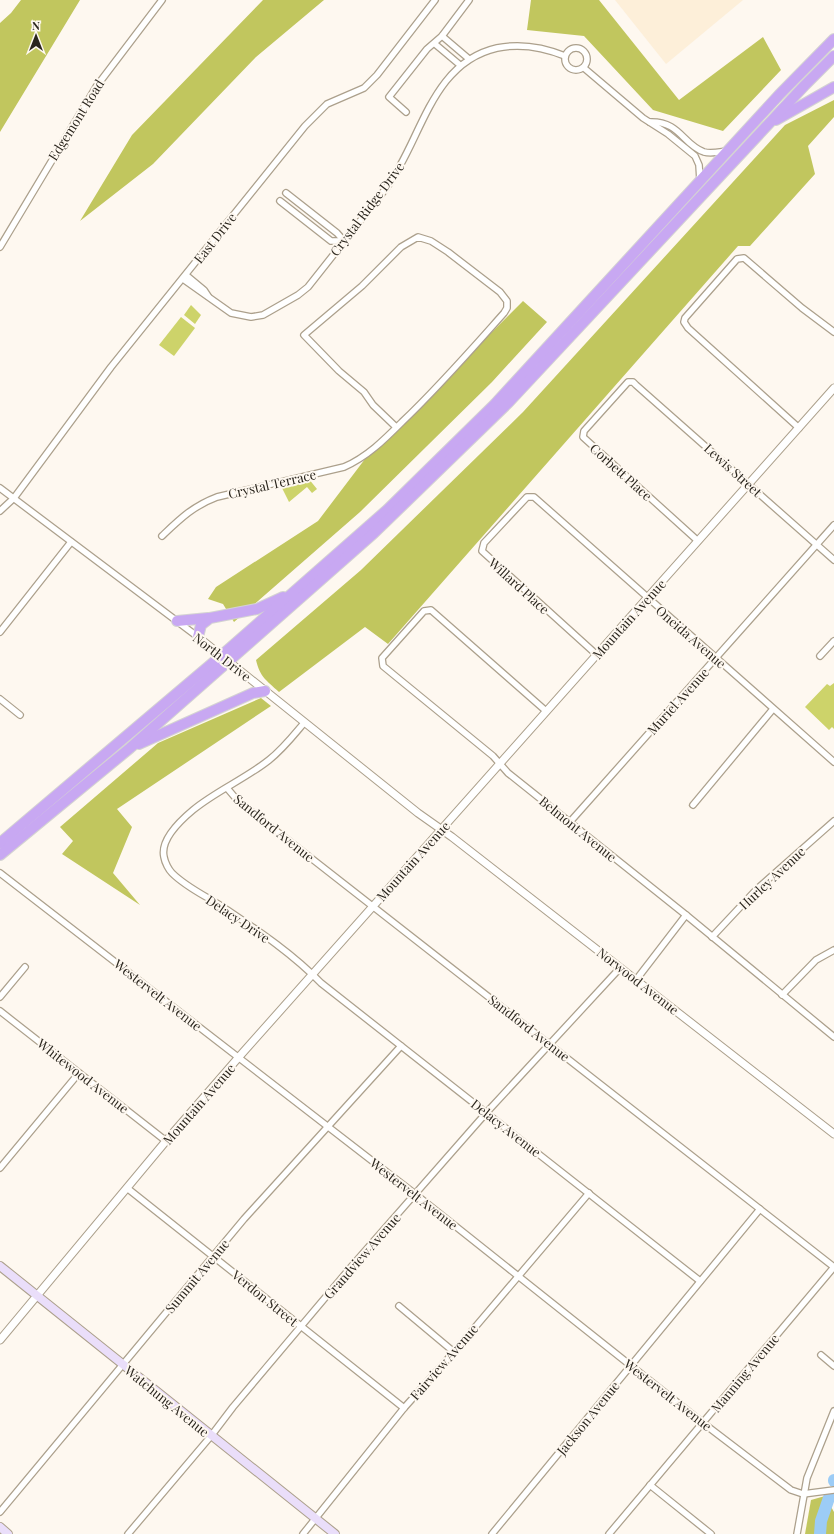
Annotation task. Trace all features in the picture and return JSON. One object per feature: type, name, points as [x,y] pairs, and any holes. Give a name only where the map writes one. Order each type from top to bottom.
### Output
[{"type":"highway","points":[[0,855],[130,748],[298,590],[387,510],[495,404],[727,151],[834,39]]},
{"type":"highway","points":[[0,843],[225,659],[374,533],[508,403],[767,125],[834,56]]},
{"type":"highway","points":[[767,125],[834,88]]},
{"type":"highway","points":[[177,621],[210,618],[257,609],[298,590]]},
{"type":"highway","points":[[198,638],[201,625],[210,618]]},
{"type":"highway","points":[[130,748],[253,693],[266,691]]},
{"type":"main road","name":"Watchung Avenue","points":[[0,1266],[335,1534]]},
{"type":"main road","points":[[0,1527],[8,1534]]},
{"type":"street","name":"Edgemont Road","points":[[0,247],[96,87],[162,0]]},
{"type":"street","name":"East Drive","points":[[0,511],[14,498],[111,367],[259,182],[315,115],[327,104],[364,88],[369,84],[435,0]]},
{"type":"street","points":[[406,112],[389,97],[427,49],[435,44],[470,0]]},
{"type":"street","points":[[442,36],[469,59]]},
{"type":"street","points":[[435,44],[460,65]]},
{"type":"street","name":"Crystal Ridge Drive","points":[[184,277],[204,290],[208,296],[231,313],[247,317],[263,315],[298,295],[308,287],[399,171],[436,95],[444,82],[460,65],[476,54],[509,46],[533,46],[549,49],[566,56]]},
{"type":"street","points":[[581,49],[588,58],[584,68],[578,71],[571,69],[566,64],[566,56],[570,50],[581,49]]},
{"type":"street","points":[[584,68],[643,118],[668,134],[695,156],[699,165],[700,182]]},
{"type":"street","points":[[650,122],[659,122],[671,126],[699,150],[705,152],[727,151]]},
{"type":"street","points":[[286,193],[337,233],[344,241]]},
{"type":"street","points":[[280,201],[331,241],[344,241]]},
{"type":"street","points":[[418,237],[431,241],[448,252],[500,292],[507,301],[507,308],[427,397],[396,427],[373,405],[364,392],[339,371],[304,335],[362,286],[401,248],[418,237]]},
{"type":"street","points":[[799,428],[688,328],[684,322],[685,318],[740,258],[747,260],[802,308],[834,332]]},
{"type":"street","name":"Lewis Street","points":[[631,382],[834,560]]},
{"type":"street","name":"Corbett Place","points":[[631,382],[625,384],[584,431],[583,437],[698,541]]},
{"type":"street","name":"Mountain Avenue","points":[[0,1340],[166,1141],[238,1058],[834,388]]},
{"type":"street","name":"Crystal Terrace","points":[[162,536],[189,511],[200,504],[241,490],[344,467],[368,453],[385,439],[396,427]]},
{"type":"street","name":"North Drive","points":[[0,488],[177,621],[441,830]]},
{"type":"street","name":"Oneida Avenue","points":[[531,496],[834,762]]},
{"type":"street","name":"Willard Place","points":[[531,496],[523,500],[484,543],[482,551],[597,655]]},
{"type":"street","name":"Muriel Avenue","points":[[569,822],[834,525]]},
{"type":"street","points":[[0,632],[71,542]]},
{"type":"street","name":"Belmont Avenue","points":[[546,712],[431,610],[427,609],[384,654],[382,662],[384,666],[493,756],[508,773],[686,915],[834,1037]]},
{"type":"street","points":[[820,656],[834,641]]},
{"type":"street","points":[[0,699],[20,715]]},
{"type":"street","points":[[693,805],[773,709]]},
{"type":"street","points":[[227,788],[277,753],[304,723]]},
{"type":"street","name":"Delacy Drive","points":[[227,788],[194,810],[175,829],[164,851],[165,862],[171,872],[183,883],[255,928],[313,975]]},
{"type":"street","name":"Sandford Avenue","points":[[227,788],[238,801],[834,1267]]},
{"type":"street","name":"Hurley Avenue","points":[[712,937],[757,889],[834,821]]},
{"type":"street","name":"Norwood Avenue","points":[[441,830],[834,1134]]},
{"type":"street","name":"Westervelt Avenue","points":[[0,873],[415,1194],[704,1423],[791,1490],[803,1494]]},
{"type":"street","points":[[636,980],[686,915]]},
{"type":"street","points":[[782,995],[816,960],[834,950]]},
{"type":"street","points":[[0,997],[25,967]]},
{"type":"street","name":"Grandview Avenue","points":[[128,1534],[211,1436],[233,1407],[415,1194],[487,1112],[620,968]]},
{"type":"street","name":"Delacy Avenue","points":[[313,975],[700,1281]]},
{"type":"street","name":"Whitewood Avenue","points":[[0,1011],[166,1141]]},
{"type":"street","name":"Summit Avenue","points":[[0,1512],[213,1256],[401,1046]]},
{"type":"street","points":[[0,1168],[79,1073]]},
{"type":"street","name":"Verdon Street","points":[[127,1188],[404,1408]]},
{"type":"street","name":"Fairview Avenue","points":[[303,1534],[404,1408],[454,1352],[589,1193]]},
{"type":"street","name":"Jackson Avenue","points":[[492,1534],[760,1208]]},
{"type":"street","name":"Manning Avenue","points":[[610,1534],[650,1484],[704,1423],[715,1407],[834,1267]]},
{"type":"street","points":[[399,1306],[454,1352]]},
{"type":"street","points":[[822,1355],[834,1366]]},
{"type":"street","points":[[797,1534],[803,1494],[813,1460],[834,1411]]},
{"type":"street","points":[[650,1484],[711,1534]]},
{"type":"street","points":[[803,1494],[834,1490]]},
{"type":"shaded area","points":[[615,0],[743,0],[666,64]]},
{"type":"green space","points":[[21,0],[80,0],[0,132],[0,23],[11,13]]},
{"type":"green space","points":[[263,0],[324,0],[256,57],[153,164],[80,221],[132,135]]},
{"type":"green space","points":[[531,0],[599,0],[679,100],[763,37],[781,70],[723,131],[653,110],[584,36],[527,30]]},
{"type":"green space","points":[[834,100],[834,117],[808,146],[815,174],[750,246],[738,246],[388,644],[365,627],[279,692],[267,681],[259,670],[256,660],[361,570],[523,412],[785,125]]},
{"type":"green space","points":[[523,301],[547,322],[492,382],[360,512],[234,622],[223,604],[208,599],[216,587],[318,521],[365,459]]},
{"type":"green space","points":[[191,305],[201,315],[195,324],[184,315]]},
{"type":"green space","points":[[181,317],[195,328],[174,356],[159,345]]},
{"type":"green space","points":[[308,478],[317,489],[312,493],[307,487],[289,502],[281,486]]},
{"type":"green space","points":[[834,683],[834,729],[832,727],[829,730],[805,707],[827,684],[830,686]]},
{"type":"green space","points":[[261,698],[271,706],[117,809],[132,827],[113,873],[140,905],[62,854],[73,841],[60,827],[158,743]]},
{"type":"green space","points":[[825,1496],[834,1512],[834,1534],[805,1534],[811,1500]]},
{"type":"waterway","points":[[820,1534],[821,1521],[830,1495]]}]
